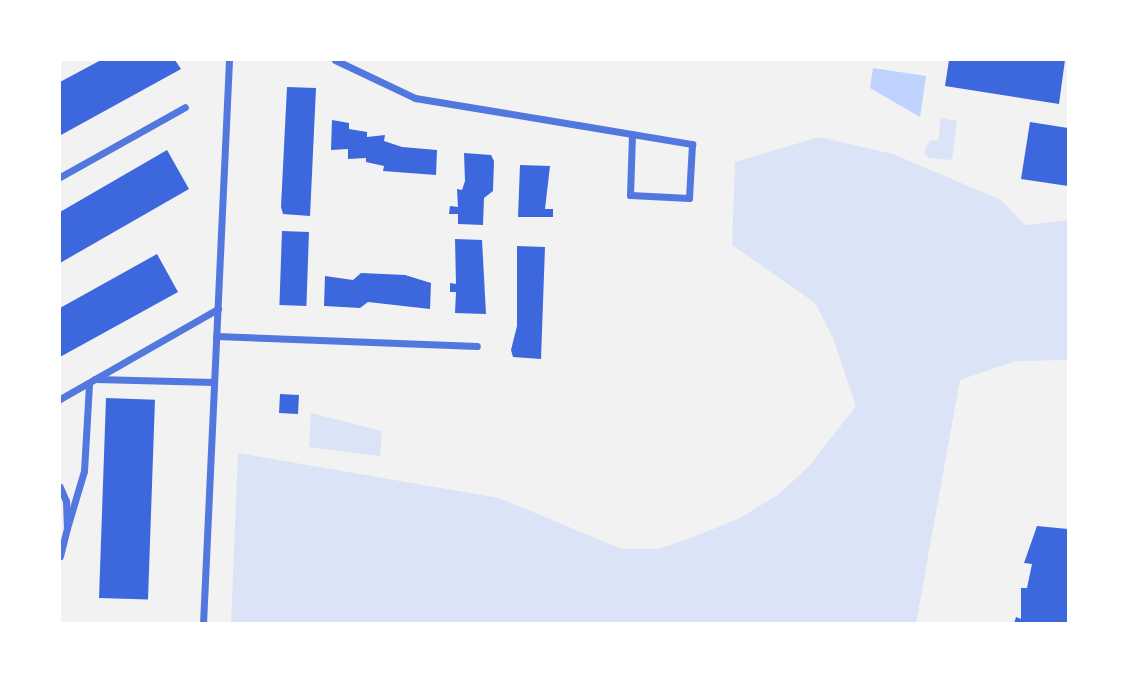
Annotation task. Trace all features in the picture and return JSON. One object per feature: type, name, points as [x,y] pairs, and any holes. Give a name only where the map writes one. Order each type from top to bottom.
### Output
[{"type":"street","points":[[203,624],[229,60]]},
{"type":"street","points":[[335,60],[415,98],[632,134],[692,144],[689,198],[630,195],[632,134]]},
{"type":"street","points":[[60,177],[185,107]]},
{"type":"street","points":[[60,400],[218,309]]},
{"type":"street","points":[[216,336],[477,346]]},
{"type":"street","points":[[92,381],[215,382]]},
{"type":"street","points":[[60,556],[84,471],[92,381]]},
{"type":"street","points":[[60,487],[67,528]]},
{"type":"shaded area","points":[[941,118],[957,121],[952,160],[928,158],[924,152],[930,140],[938,141]]},
{"type":"shaded area","points":[[819,137],[893,154],[1001,200],[1025,225],[1068,220],[1068,360],[1016,361],[960,380],[916,623],[231,623],[238,453],[499,498],[622,549],[658,549],[691,538],[740,518],[779,494],[809,466],[856,406],[833,338],[815,303],[732,245],[735,162]]},
{"type":"shaded area","points":[[311,413],[382,431],[380,456],[309,447]]},
{"type":"water","points":[[873,68],[926,76],[920,117],[870,88]]},
{"type":"building","points":[[101,60],[175,60],[181,69],[61,135],[60,82]]},
{"type":"building","points":[[949,60],[1065,60],[1059,104],[945,86]]},
{"type":"building","points":[[287,87],[316,88],[310,216],[283,214],[281,207]]},
{"type":"building","points":[[332,120],[349,123],[349,129],[367,132],[367,137],[385,135],[384,141],[402,147],[437,150],[436,175],[383,171],[384,166],[366,162],[366,158],[348,159],[348,149],[331,150]]},
{"type":"building","points":[[1030,122],[1068,128],[1068,186],[1021,179]]},
{"type":"building","points":[[167,150],[189,189],[60,263],[60,212]]},
{"type":"building","points":[[464,153],[491,155],[494,161],[493,191],[484,198],[483,225],[458,224],[458,214],[449,214],[450,206],[458,207],[457,189],[462,190],[465,181]]},
{"type":"building","points":[[520,165],[550,166],[545,209],[553,209],[553,217],[518,217]]},
{"type":"building","points":[[282,231],[309,232],[306,306],[279,305]]},
{"type":"building","points":[[455,239],[482,240],[486,314],[455,313],[456,292],[450,292],[450,283],[456,284]]},
{"type":"building","points":[[517,246],[545,247],[541,359],[513,357],[511,350],[517,326]]},
{"type":"building","points":[[157,254],[178,292],[60,357],[60,308]]},
{"type":"building","points":[[361,273],[405,275],[431,283],[430,309],[368,302],[360,308],[324,306],[325,276],[353,280]]},
{"type":"building","points":[[280,394],[299,395],[298,414],[279,413]]},
{"type":"building","points":[[106,398],[155,400],[148,600],[99,598]]},
{"type":"building","points":[[1037,526],[1068,529],[1068,624],[1014,624],[1016,617],[1021,619],[1021,588],[1027,588],[1032,564],[1024,563]]}]
